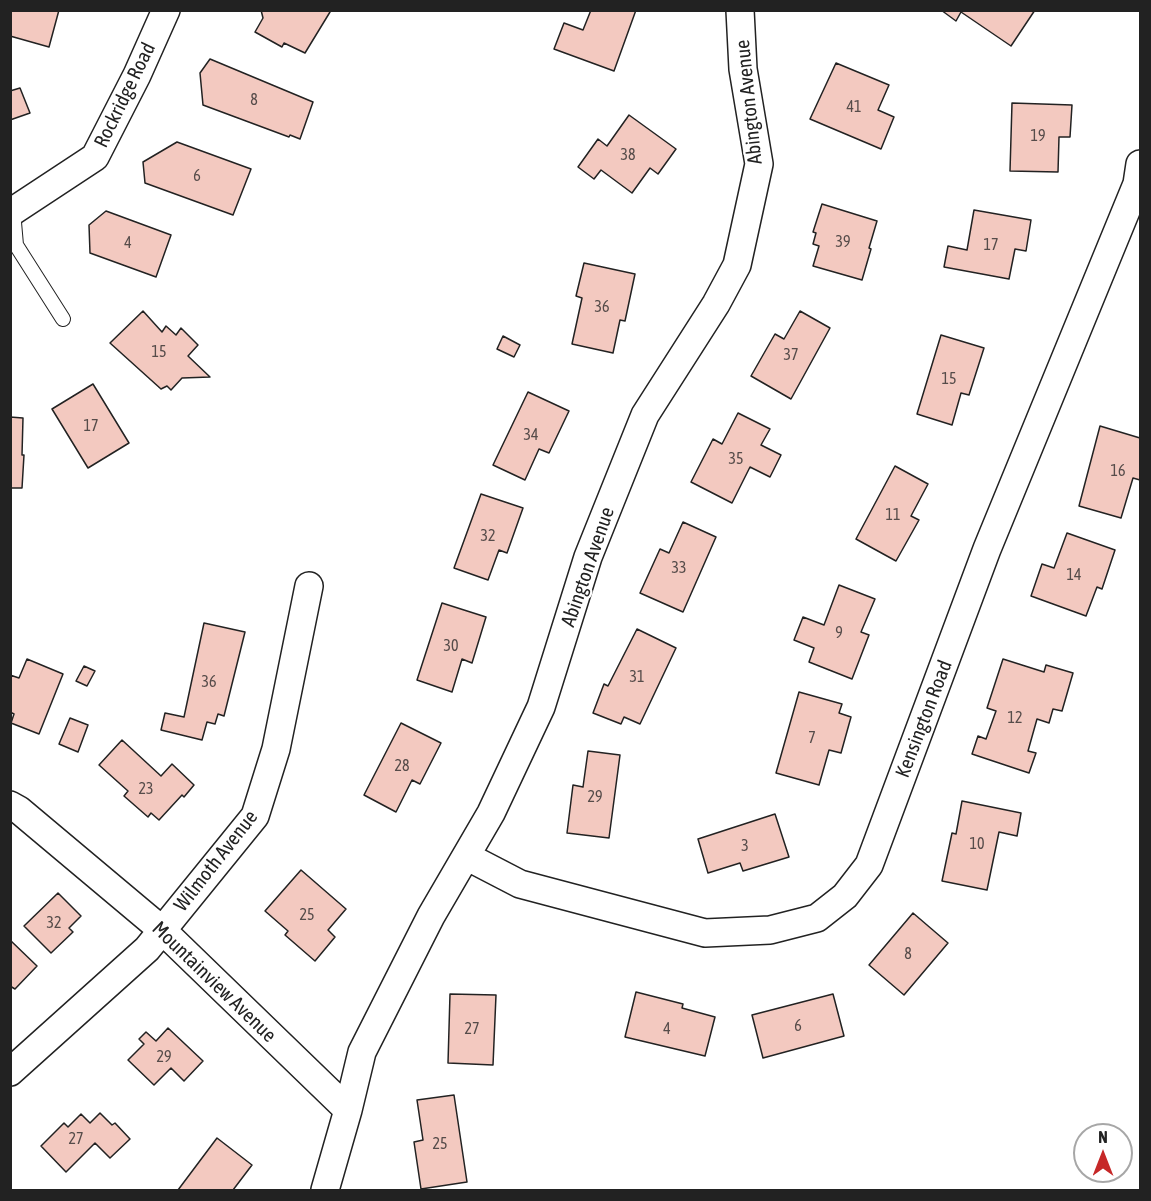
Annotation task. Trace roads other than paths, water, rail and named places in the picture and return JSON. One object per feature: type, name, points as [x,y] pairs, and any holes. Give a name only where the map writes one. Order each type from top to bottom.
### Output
[{"type":"street","name":"Rockridge Road","points":[[12,210],[95,157],[166,10]]},
{"type":"street","name":"Abington Avenue","points":[[348,1110],[362,1052],[431,916],[491,813],[541,707],[588,557],[645,415],[716,304],[737,265],[759,164],[743,69],[741,10]]},
{"type":"street","name":"Kensington Road","points":[[466,856],[520,884],[705,933],[770,930],[817,918],[845,896],[869,865],[987,549],[1137,184],[1140,164]]},
{"type":"street","name":"Wilmoth Avenue","points":[[10,1072],[147,949],[255,816],[276,749],[309,586]]},
{"type":"street","name":"Mountainview Avenue","points":[[10,805],[19,810],[162,930],[348,1110]]},
{"type":"street","points":[[325,1191],[348,1110]]},
{"type":"lane","points":[[12,210],[16,245],[63,319]]}]
